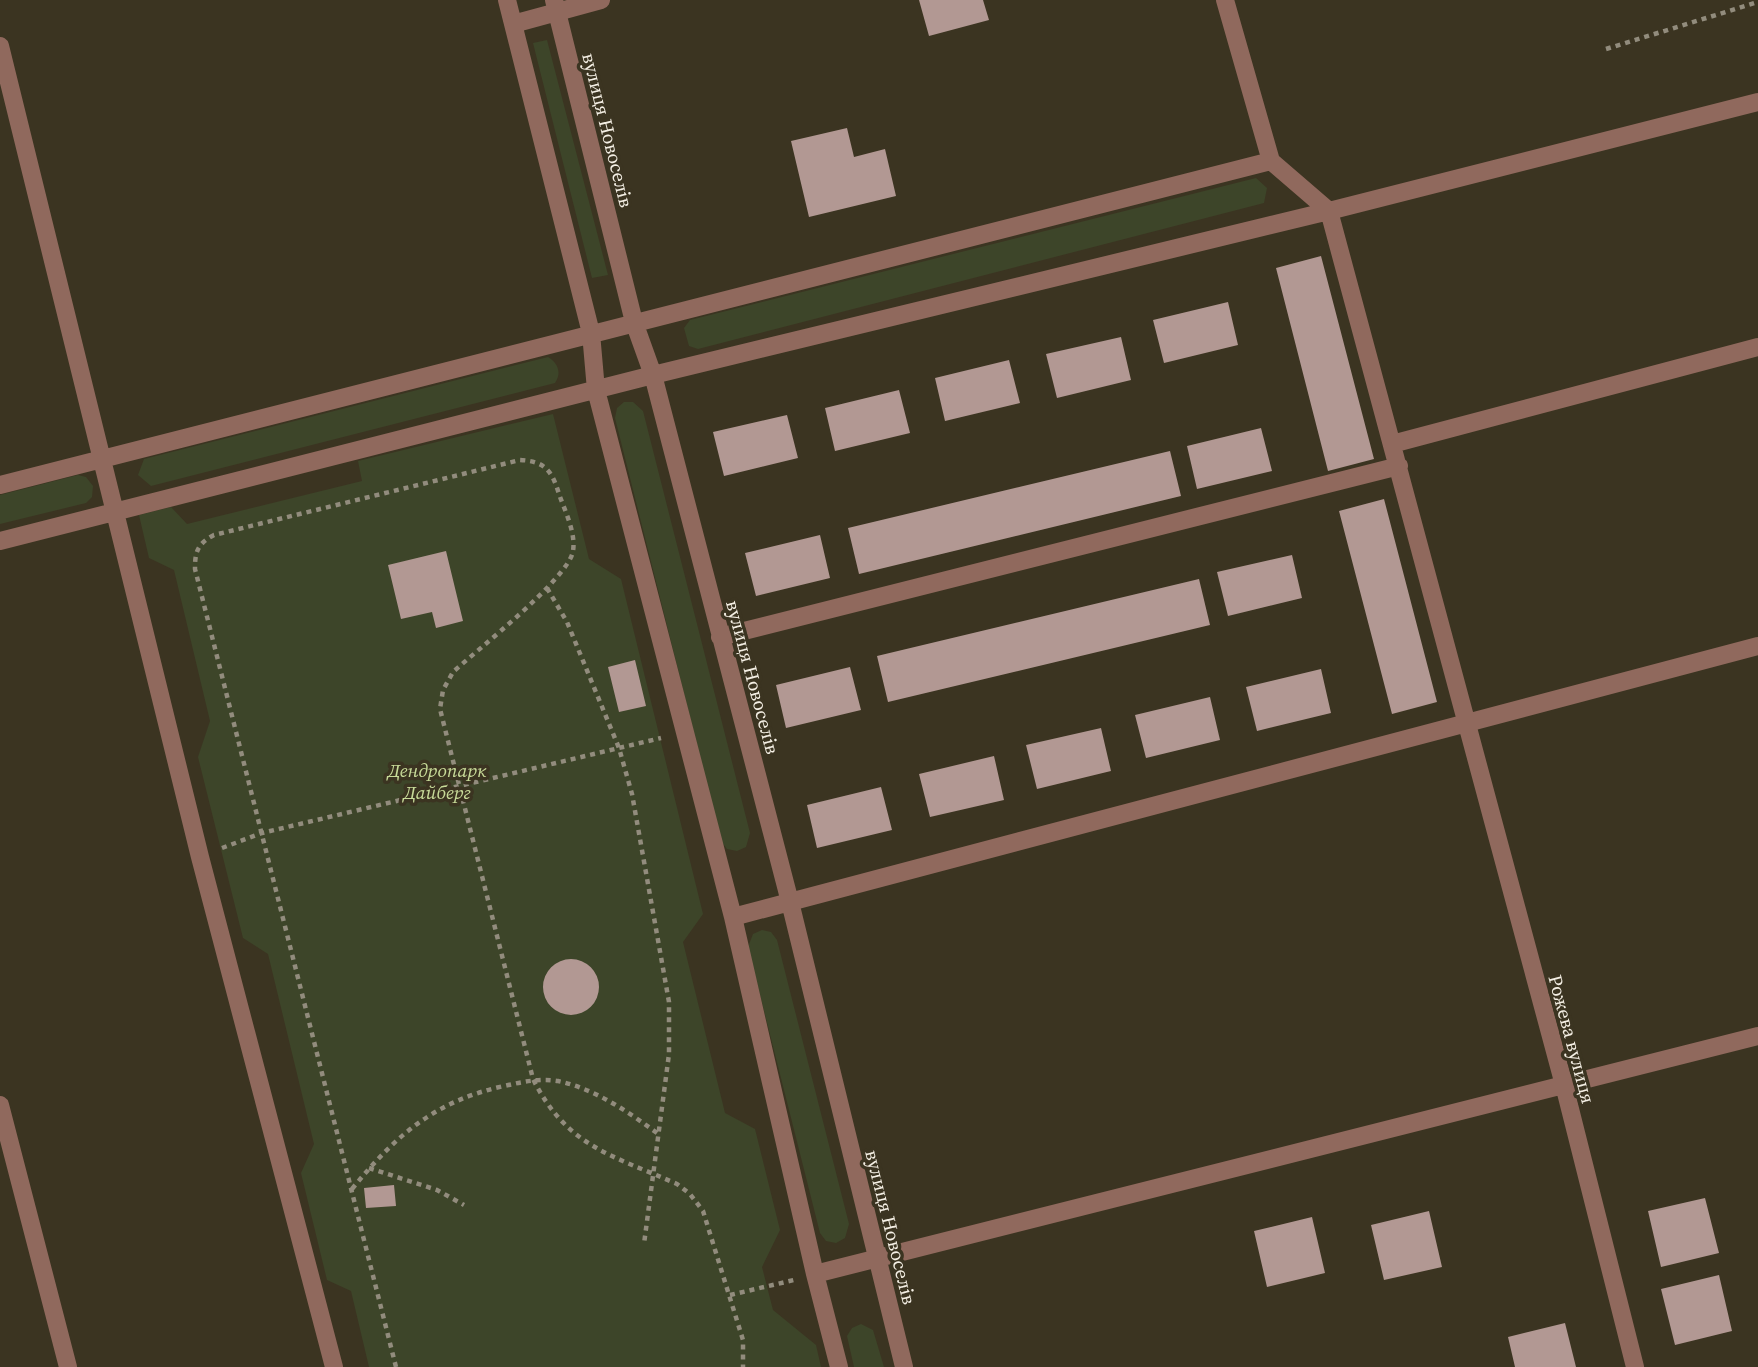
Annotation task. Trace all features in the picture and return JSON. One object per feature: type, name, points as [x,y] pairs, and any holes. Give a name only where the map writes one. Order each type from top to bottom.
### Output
[{"type":"street","points":[[507,0],[591,333],[596,390],[733,917],[839,1367]]},
{"type":"street","points":[[513,24],[556,6],[601,0]]},
{"type":"street","points":[[1224,0],[1271,161],[1329,211]]},
{"type":"street","name":"вулиця Новоселів","points":[[556,6],[634,322],[653,375],[790,902],[904,1367]]},
{"type":"street","points":[[0,46],[200,857],[334,1367]]},
{"type":"street","points":[[0,541],[653,375],[1329,211],[1758,102]]},
{"type":"street","points":[[0,485],[1271,161]]},
{"type":"street","name":"Рожева вулиця","points":[[1329,211],[1563,1085],[1635,1367]]},
{"type":"street","points":[[1392,443],[1758,347]]},
{"type":"street","points":[[720,637],[1399,466]]},
{"type":"street","points":[[733,917],[1758,646]]},
{"type":"street","points":[[815,1274],[1758,1036]]},
{"type":"street","points":[[0,1105],[68,1367]]},
{"type":"path","points":[[1606,49],[1758,2]]},
{"type":"path","points":[[396,1367],[195,569],[195,552],[203,541],[214,535],[506,463],[535,460],[547,467],[554,478],[573,539],[573,552],[567,565],[547,588],[453,672],[443,690],[440,709],[533,1079],[546,1106],[583,1142],[652,1173],[690,1194],[703,1211],[743,1340],[743,1367]]},
{"type":"path","points":[[547,588],[567,622],[619,748],[632,794],[669,1002],[669,1054],[644,1244]]},
{"type":"path","points":[[200,857],[262,832],[686,732]]},
{"type":"path","points":[[351,1189],[407,1129],[443,1106],[479,1091],[533,1079],[558,1081],[590,1092],[626,1109],[657,1133]]},
{"type":"path","points":[[369,1168],[437,1190],[464,1205]]},
{"type":"path","points":[[730,1295],[815,1274]]},
{"type":"green space","points":[[547,40],[608,275],[592,278],[533,43]]},
{"type":"green space","points":[[1256,178],[1267,188],[1264,203],[698,349],[689,346],[684,328],[690,320]]},
{"type":"green space","points":[[548,357],[558,368],[555,383],[151,486],[138,475],[144,459]]},
{"type":"green space","points":[[624,402],[633,402],[643,411],[750,833],[746,847],[737,851],[727,849],[721,841],[615,418],[617,408]]},
{"type":"green space","name":"Дендропарк Дайберг","points":[[553,414],[589,559],[621,579],[703,914],[683,942],[725,1113],[755,1129],[780,1230],[762,1267],[773,1310],[816,1345],[821,1367],[369,1367],[351,1291],[327,1280],[301,1173],[314,1144],[268,954],[243,938],[198,757],[210,721],[174,570],[149,558],[139,515],[171,507],[187,524],[362,481],[358,461]]},
{"type":"green space","points":[[78,475],[86,477],[93,486],[92,497],[86,503],[0,524],[0,495]]},
{"type":"green space","points":[[762,930],[771,932],[777,940],[849,1224],[845,1238],[836,1243],[826,1241],[820,1233],[748,947],[753,934]]},
{"type":"green space","points":[[861,1324],[873,1330],[884,1367],[854,1367],[847,1336],[852,1328]]},
{"type":"building","points":[[919,0],[983,0],[989,20],[929,36]]},
{"type":"building","points":[[847,128],[854,157],[885,149],[896,196],[809,217],[791,141]]},
{"type":"building","points":[[1321,256],[1374,459],[1328,471],[1276,268]]},
{"type":"building","points":[[1228,302],[1238,345],[1164,363],[1153,320]]},
{"type":"building","points":[[1121,337],[1131,380],[1057,398],[1046,354]]},
{"type":"building","points":[[1009,360],[1020,403],[945,421],[935,378]]},
{"type":"building","points":[[899,390],[910,433],[835,451],[825,408]]},
{"type":"building","points":[[787,415],[798,458],[724,476],[713,432]]},
{"type":"building","points":[[1261,428],[1272,471],[1197,489],[1187,446]]},
{"type":"building","points":[[1170,451],[1181,496],[859,574],[848,528]]},
{"type":"building","points":[[1384,499],[1437,702],[1392,714],[1339,511]]},
{"type":"building","points":[[820,535],[830,578],[756,596],[745,553]]},
{"type":"building","points":[[446,551],[463,621],[436,628],[432,612],[401,619],[388,565]]},
{"type":"building","points":[[1292,555],[1302,598],[1228,616],[1217,572]]},
{"type":"building","points":[[1199,579],[1210,625],[888,702],[877,656]]},
{"type":"building","points":[[635,660],[646,706],[619,712],[608,667]]},
{"type":"building","points":[[850,667],[861,710],[786,728],[776,685]]},
{"type":"building","points":[[1321,669],[1331,713],[1257,731],[1246,687]]},
{"type":"building","points":[[1210,697],[1220,740],[1146,758],[1135,715]]},
{"type":"building","points":[[1101,728],[1111,771],[1037,789],[1026,745]]},
{"type":"building","points":[[994,756],[1004,800],[930,817],[919,774]]},
{"type":"building","points":[[881,787],[892,830],[817,848],[807,805]]},
{"type":"building","points":[[565,959],[577,959],[591,967],[599,981],[597,998],[591,1007],[577,1015],[565,1015],[548,1003],[543,993],[543,981],[555,964]]},
{"type":"building","points":[[394,1185],[396,1206],[366,1208],[364,1188]]},
{"type":"building","points":[[1705,1198],[1719,1253],[1661,1267],[1648,1211]]},
{"type":"building","points":[[1429,1211],[1442,1267],[1384,1280],[1371,1225]]},
{"type":"building","points":[[1312,1217],[1325,1273],[1267,1287],[1254,1231]]},
{"type":"building","points":[[1719,1275],[1732,1331],[1675,1345],[1661,1289]]},
{"type":"building","points":[[1565,1323],[1576,1367],[1515,1367],[1508,1337]]}]
